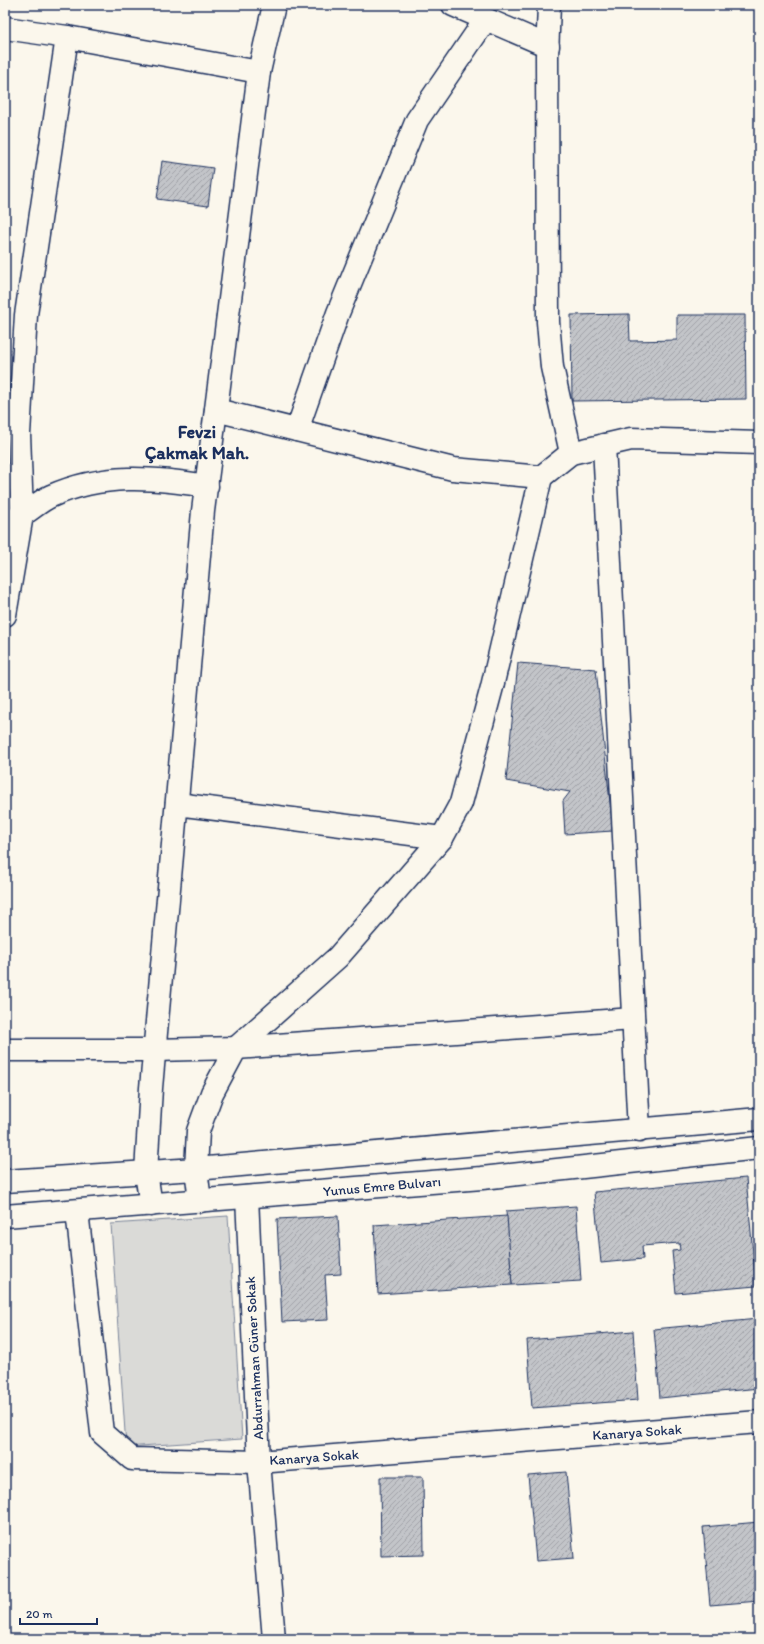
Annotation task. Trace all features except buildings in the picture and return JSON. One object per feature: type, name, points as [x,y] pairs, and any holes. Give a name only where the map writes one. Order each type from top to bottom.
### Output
[{"type":"street","points":[[151,1205],[146,1173],[154,1050],[207,486],[259,72],[274,5]]},
{"type":"street","points":[[454,5],[548,46]]},
{"type":"street","points":[[549,5],[548,322],[552,367],[571,453]]},
{"type":"street","points":[[297,430],[338,312],[417,120],[486,19]]},
{"type":"street","points":[[5,28],[67,37],[259,72]]},
{"type":"street","points":[[5,615],[19,434],[26,315],[67,37]]},
{"type":"street","points":[[216,410],[453,468],[541,476]]},
{"type":"street","points":[[200,1201],[196,1169],[198,1131],[212,1093],[236,1048],[338,957],[442,838],[461,803],[492,688],[541,476],[571,453],[631,439],[759,443]]},
{"type":"street","points":[[604,445],[639,1131]]},
{"type":"street","points":[[13,518],[49,497],[74,488],[103,481],[138,477],[167,479],[207,486]]},
{"type":"street","points":[[177,804],[442,838]]},
{"type":"street","points":[[5,1050],[154,1050],[236,1048],[633,1019]]},
{"type":"street","points":[[5,1181],[196,1169],[639,1131],[759,1119]]},
{"type":"street","name":"Yunus Emre Bulvarı","points":[[5,1216],[482,1178],[759,1148]]},
{"type":"street","name":"Abdurrahman Güner Sokak","points":[[247,1197],[259,1462],[274,1639]]},
{"type":"street","name":"Kanarya Sokak","points":[[77,1211],[102,1433],[132,1459],[259,1462],[759,1422]]},
{"type":"shaded area","points":[[228,1216],[242,1439],[126,1447],[111,1224]]},
{"type":"district","name":"Fevzi Çakmak Mah.","points":[[197,442]]}]
